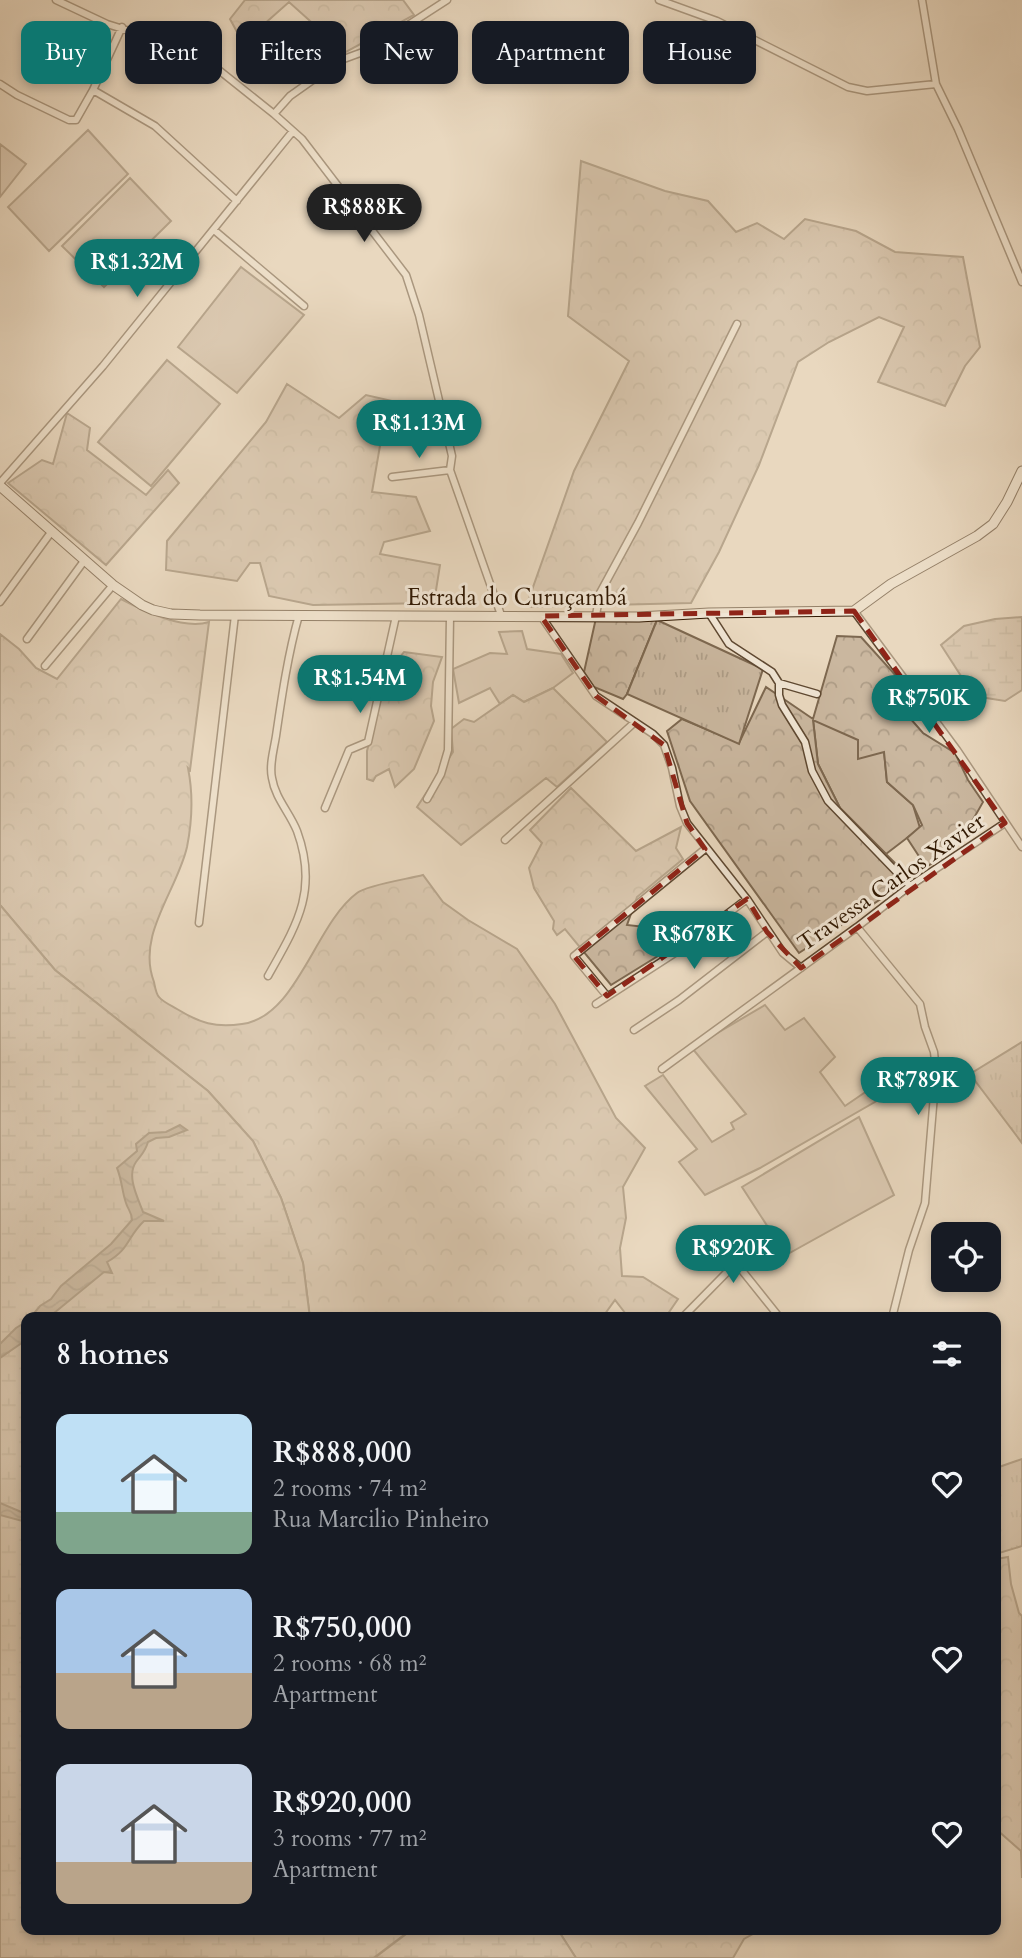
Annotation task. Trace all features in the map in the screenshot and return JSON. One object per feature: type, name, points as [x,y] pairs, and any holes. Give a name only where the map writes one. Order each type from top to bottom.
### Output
[{"type":"street","points":[[56,0],[69,2],[107,24],[190,50],[210,63],[302,139],[406,275],[419,316],[452,456],[450,470],[501,615]]},
{"type":"street","points":[[274,114],[290,96],[341,60],[371,49],[447,0]]},
{"type":"street","points":[[659,0],[717,21],[848,87],[867,91],[936,84]]},
{"type":"street","points":[[922,0],[936,84],[958,129],[1022,282]]},
{"type":"street","points":[[0,84],[69,120],[76,120],[122,27]]},
{"type":"street","points":[[93,90],[155,126],[237,201]]},
{"type":"street","points":[[0,485],[103,366],[293,131]]},
{"type":"street","points":[[214,230],[304,306]]},
{"type":"street","points":[[596,615],[600,593],[737,324]]},
{"type":"street","points":[[392,477],[450,470]]},
{"type":"street","points":[[1022,471],[993,524],[977,536],[891,584],[854,611],[957,750],[1022,847]]},
{"type":"street","name":"Estrada do Curuçambá","points":[[0,485],[113,585],[153,610],[171,614],[639,617],[854,611]]},
{"type":"street","points":[[0,601],[52,531]]},
{"type":"street","points":[[27,639],[85,561]]},
{"type":"street","points":[[45,666],[113,585]]},
{"type":"street","points":[[709,613],[729,644],[772,672],[779,683],[782,705],[805,742],[813,771],[828,801],[910,886]]},
{"type":"street","points":[[199,923],[235,615]]},
{"type":"street","points":[[268,976],[298,921],[305,890],[305,870],[297,832],[279,798],[272,777],[284,686],[299,615]]},
{"type":"street","points":[[325,808],[349,751],[368,742],[396,616]]},
{"type":"street","points":[[427,799],[441,774],[447,750],[450,617]]},
{"type":"street","points":[[541,617],[596,696],[653,734],[664,745],[687,823],[747,899],[783,953],[801,968]]},
{"type":"street","points":[[779,683],[817,694]]},
{"type":"street","points":[[505,840],[635,722]]},
{"type":"street","name":"Travessa Carlos Xavier","points":[[662,1069],[910,886],[1005,823]]},
{"type":"street","points":[[607,996],[574,956],[705,849]]},
{"type":"street","points":[[596,1004],[678,951],[747,899]]},
{"type":"street","points":[[857,927],[920,1004],[934,1052],[936,1071],[925,1203],[909,1250],[894,1312]]},
{"type":"street","points":[[634,1030],[679,1000],[767,932]]},
{"type":"street","points":[[688,1312],[736,1263],[775,1312]]},
{"type":"highlighted area","points":[[854,611],[1005,823],[801,968],[767,932],[747,899],[607,996],[574,956],[705,849],[687,823],[664,745],[596,696],[541,616]]},
{"type":"green space","points":[[245,0],[403,0],[414,15],[403,21],[360,21],[360,44],[346,52],[346,21],[310,21],[289,2],[268,21],[236,21],[236,30],[230,19]]},
{"type":"green space","points":[[88,130],[128,174],[49,251],[8,207]]},
{"type":"green space","points":[[0,144],[26,164],[0,197]]},
{"type":"green space","points":[[581,161],[665,191],[708,201],[736,232],[757,223],[784,239],[805,219],[856,231],[895,252],[963,257],[980,347],[965,366],[945,406],[878,382],[904,327],[879,317],[829,342],[798,362],[759,465],[719,552],[691,603],[526,607],[574,471],[629,361],[568,316]]},
{"type":"green space","points":[[130,178],[171,221],[104,287],[62,246]]},
{"type":"green space","points":[[241,267],[304,315],[237,393],[178,347]]},
{"type":"green space","points":[[167,360],[220,404],[151,486],[98,442]]},
{"type":"green space","points":[[287,384],[339,418],[366,395],[410,405],[415,421],[381,440],[372,492],[416,497],[430,531],[384,542],[380,554],[440,565],[434,603],[313,605],[269,596],[260,563],[250,563],[237,581],[166,570],[167,541],[266,422]]},
{"type":"green space","points":[[67,413],[90,428],[87,450],[146,495],[168,470],[179,483],[106,565],[8,483],[42,460],[53,464]]},
{"type":"green space","points":[[121,599],[152,614],[176,621],[199,624],[209,622],[190,770],[188,768],[191,808],[187,847],[160,913],[150,947],[150,965],[158,996],[185,1014],[208,1023],[232,1025],[261,1018],[277,1005],[291,988],[342,907],[357,893],[378,885],[423,875],[443,902],[517,949],[555,1004],[616,1118],[645,1148],[623,1187],[626,1218],[620,1248],[622,1276],[643,1277],[678,1299],[669,1312],[624,1312],[615,1300],[606,1312],[309,1312],[303,1263],[281,1198],[253,1141],[208,1091],[55,970],[0,905],[0,634],[19,649],[36,668],[57,679]]},
{"type":"green space","points":[[1022,617],[1022,690],[1005,701],[974,696],[941,645],[964,626],[995,619]]},
{"type":"green space","points":[[596,618],[657,620],[623,699],[594,687],[584,672]]},
{"type":"green space","points":[[657,620],[763,669],[739,744],[627,694]]},
{"type":"green space","points":[[522,631],[527,649],[561,654],[573,673],[553,688],[524,702],[513,695],[500,704],[490,688],[459,703],[453,669],[490,653],[507,654],[499,632]]},
{"type":"green space","points":[[837,636],[861,637],[898,678],[887,692],[923,733],[955,753],[968,780],[983,802],[953,847],[926,867],[907,838],[922,825],[913,805],[887,782],[884,752],[858,759],[858,740],[813,720],[818,764],[840,808],[911,879],[799,953],[690,801],[667,731],[682,719],[739,743],[766,687],[813,719]]},
{"type":"green space","points":[[404,652],[442,657],[433,682],[431,706],[434,721],[414,769],[395,787],[389,769],[376,776],[373,781],[367,779],[367,751],[388,672]]},
{"type":"green space","points":[[553,688],[607,742],[557,787],[546,778],[461,845],[417,807],[453,752],[451,729],[464,719],[474,722],[513,695],[524,702]]},
{"type":"green space","points":[[813,719],[884,751],[887,782],[913,805],[920,828],[886,854],[840,808],[818,764]]},
{"type":"green space","points":[[571,788],[636,851],[681,827],[676,848],[683,859],[637,897],[627,925],[671,930],[679,943],[611,985],[565,929],[557,935],[553,929],[554,921],[534,888],[529,868],[542,843],[530,830]]},
{"type":"green space","points":[[0,905],[55,970],[208,1091],[253,1141],[281,1198],[303,1263],[309,1312],[21,1312],[21,1935],[561,1935],[576,1958],[0,1958]]},
{"type":"green space","points":[[765,1005],[785,1030],[804,1018],[835,1057],[820,1072],[845,1106],[892,1074],[901,1087],[760,1168],[705,1195],[679,1162],[697,1149],[645,1086],[663,1075],[712,1142],[734,1129],[731,1123],[746,1114],[692,1048]]},
{"type":"green space","points":[[1022,1042],[1022,1143],[970,1074]]},
{"type":"green space","points":[[859,1117],[894,1195],[786,1255],[742,1187]]},
{"type":"green space","points":[[1022,1459],[1022,1546],[1001,1552],[1001,1466]]},
{"type":"green space","points":[[1008,1557],[1011,1584],[1022,1616],[1022,1878],[1021,1851],[1001,1833],[1001,1558]]},
{"type":"green space","points":[[561,1935],[751,1935],[744,1939],[733,1958],[576,1958]]},
{"type":"water","points":[[180,1125],[187,1130],[148,1142],[132,1174],[143,1212],[164,1221],[144,1221],[138,1227],[124,1248],[107,1262],[112,1273],[104,1272],[55,1312],[35,1312],[111,1244],[132,1220],[117,1168],[137,1151],[136,1144],[149,1133],[166,1132]]},
{"type":"water","points":[[21,1325],[21,1343],[0,1358],[0,1344]]},
{"type":"water","points":[[0,1503],[21,1512],[21,1521],[0,1515]]},
{"type":"waterway","points":[[374,1958],[404,1935]]}]
